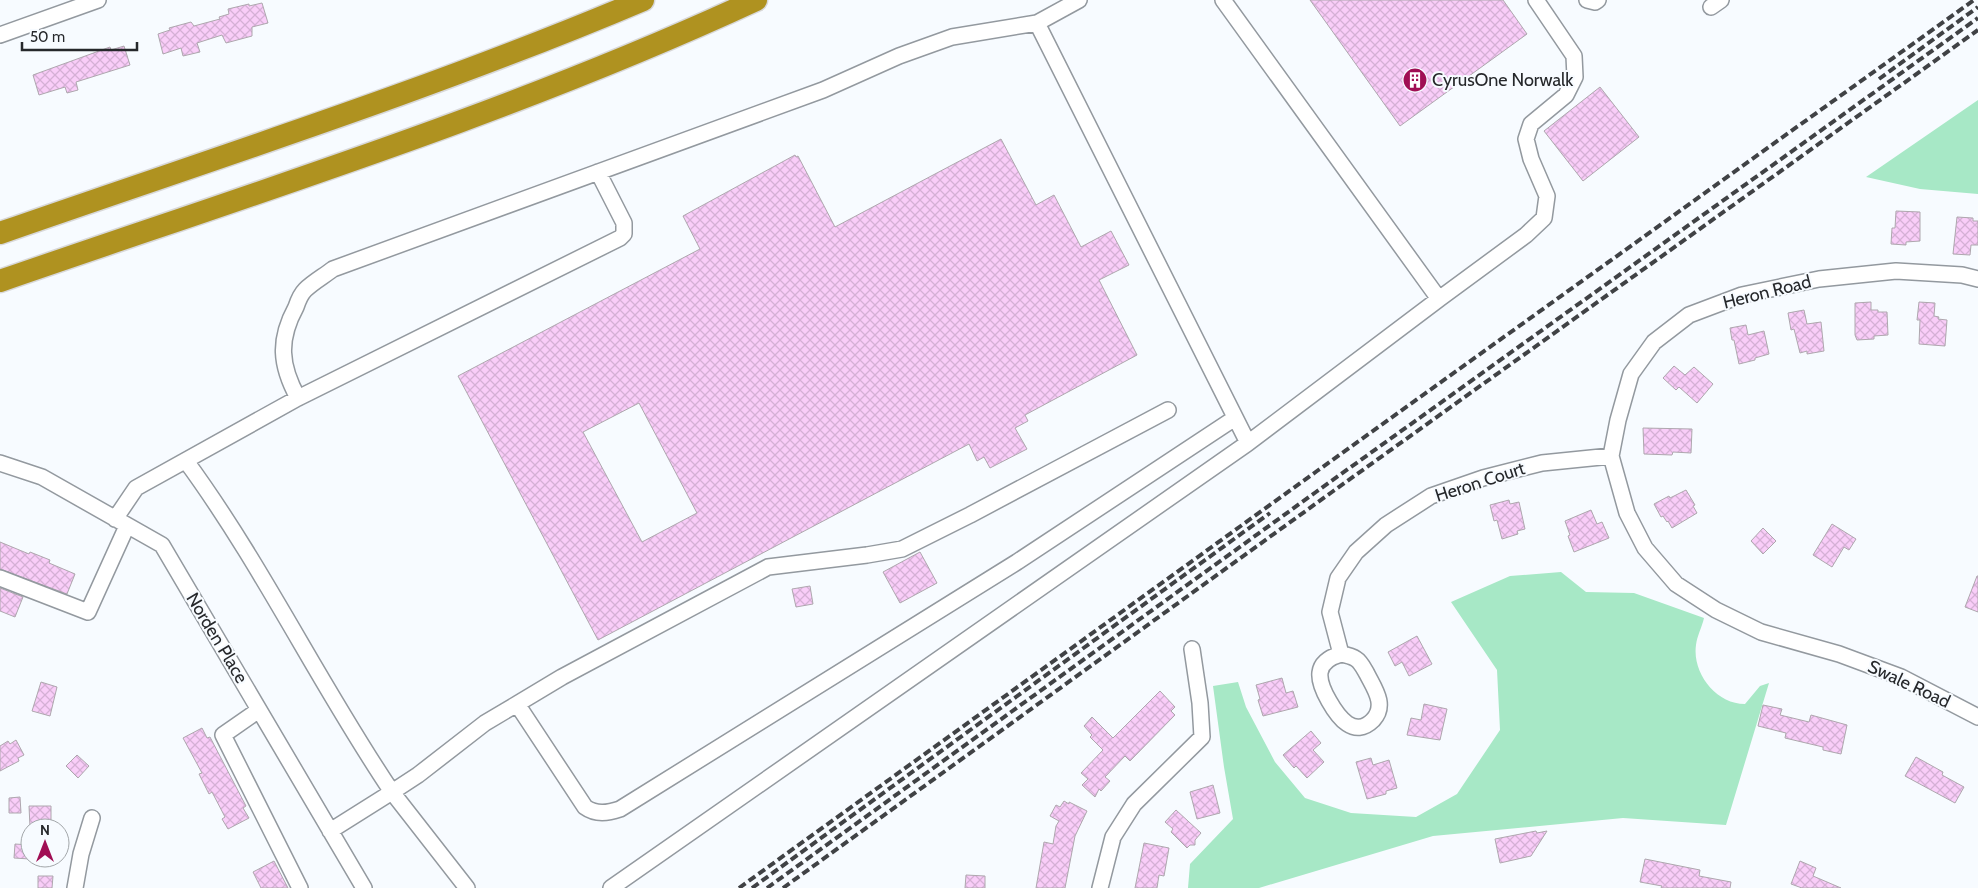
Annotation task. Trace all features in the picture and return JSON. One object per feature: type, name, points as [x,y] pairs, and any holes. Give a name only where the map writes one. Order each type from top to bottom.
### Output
[{"type":"highway","points":[[0,233],[421,87],[576,28],[643,0]]},
{"type":"highway","points":[[0,281],[438,130],[593,70],[756,0]]},
{"type":"street","points":[[0,34],[98,0]]},
{"type":"street","points":[[298,398],[287,376],[283,340],[290,318],[304,291],[333,269],[823,90],[899,56],[952,37],[1037,23],[1079,0]]},
{"type":"street","points":[[1223,0],[1439,299]]},
{"type":"street","points":[[611,888],[1248,443],[1526,235],[1544,218],[1547,196],[1531,159],[1526,139],[1531,124],[1566,95],[1575,77],[1574,56],[1536,0]]},
{"type":"street","points":[[1588,0],[1595,2],[1598,0]]},
{"type":"street","points":[[1037,23],[1248,443]]},
{"type":"street","points":[[0,578],[88,612],[121,522],[136,488],[298,398],[620,238],[624,234],[624,223],[598,172]]},
{"type":"street","name":"Heron Road","points":[[1839,654],[1761,632],[1716,610],[1676,584],[1646,548],[1626,514],[1611,456],[1618,420],[1631,374],[1654,342],[1689,315],[1742,295],[1819,279],[1896,272],[1962,275],[1978,279]]},
{"type":"street","points":[[330,831],[418,775],[485,722],[562,676],[768,567],[840,559],[902,548],[970,515],[1168,410]]},
{"type":"street","points":[[517,704],[585,807],[591,812],[601,813],[620,809],[1017,562],[1235,418]]},
{"type":"street","name":"Heron Court","points":[[1342,654],[1330,612],[1338,578],[1356,552],[1386,525],[1431,496],[1483,478],[1542,463],[1611,456]]},
{"type":"street","points":[[186,461],[228,519],[363,750],[392,792],[467,888]]},
{"type":"street","name":"Norden Place","points":[[0,463],[42,477],[162,545],[364,888]]},
{"type":"street","points":[[1100,888],[1113,837],[1134,804],[1202,737],[1200,703],[1192,649]]},
{"type":"street","points":[[1342,654],[1349,655],[1360,662],[1379,700],[1379,708],[1375,718],[1360,726],[1352,726],[1342,721],[1321,688],[1319,673],[1325,662],[1332,657],[1342,654]]},
{"type":"street","name":"Swale Road","points":[[1839,654],[1901,677],[1978,717]]},
{"type":"street","points":[[259,710],[223,735],[300,888]]},
{"type":"street","points":[[75,888],[81,854],[92,818]]},
{"type":"green space","points":[[1978,100],[1978,194],[1920,189],[1866,177]]},
{"type":"green space","points":[[1561,572],[1586,592],[1634,593],[1704,618],[1696,645],[1698,666],[1708,685],[1725,699],[1734,703],[1745,704],[1760,686],[1769,683],[1726,825],[1623,818],[1433,836],[1259,888],[1188,888],[1190,864],[1233,819],[1213,686],[1238,682],[1246,707],[1275,762],[1305,798],[1351,813],[1416,817],[1457,794],[1500,730],[1497,670],[1451,602],[1510,576]]},
{"type":"building","name":"CyrusOne Norwalk","points":[[1310,0],[1503,0],[1527,34],[1400,126]]},
{"type":"building","points":[[262,3],[268,23],[252,27],[252,36],[226,43],[222,35],[197,43],[200,52],[183,56],[181,48],[163,54],[158,34],[170,30],[169,28],[191,22],[194,26],[220,19],[219,17],[229,14],[228,9]]},
{"type":"building","points":[[124,46],[130,65],[76,82],[78,90],[67,93],[65,87],[39,95],[33,75],[110,47],[111,50]]},
{"type":"building","points":[[1600,87],[1639,137],[1583,181],[1544,131]]},
{"type":"building","points":[[1001,139],[1036,205],[1054,195],[1081,247],[1111,231],[1129,265],[1099,280],[1137,355],[1025,415],[1028,421],[1015,428],[1027,449],[990,468],[984,457],[977,461],[969,444],[598,640],[458,376],[700,249],[683,216],[795,155],[796,157],[798,156],[835,227]],"holes":[[[639,403],[697,513],[642,542],[583,432]]]},
{"type":"building","points":[[1896,211],[1920,212],[1920,241],[1906,242],[1906,245],[1891,244],[1892,228],[1895,228]]},
{"type":"building","points":[[1957,217],[1973,218],[1973,221],[1978,221],[1978,245],[1971,245],[1970,255],[1953,254]]},
{"type":"building","points":[[1871,302],[1871,310],[1887,312],[1888,335],[1874,336],[1874,339],[1857,340],[1855,335],[1855,303]]},
{"type":"building","points":[[1919,302],[1935,303],[1934,316],[1939,317],[1938,319],[1947,320],[1945,346],[1919,344],[1920,320],[1917,320]]},
{"type":"building","points":[[1804,310],[1807,324],[1821,322],[1824,351],[1807,354],[1807,351],[1800,353],[1794,329],[1791,330],[1788,313]]},
{"type":"building","points":[[1746,325],[1748,335],[1764,331],[1769,354],[1739,364],[1730,328]]},
{"type":"building","points":[[1674,366],[1685,375],[1694,367],[1713,384],[1697,403],[1679,387],[1676,390],[1663,378]]},
{"type":"building","points":[[1643,428],[1692,429],[1691,453],[1673,452],[1672,455],[1644,454]]},
{"type":"building","points":[[1686,490],[1695,505],[1693,506],[1697,513],[1672,528],[1663,516],[1661,517],[1654,504]]},
{"type":"building","points":[[1509,500],[1510,504],[1519,502],[1525,529],[1517,531],[1518,534],[1502,539],[1497,520],[1494,521],[1490,505]]},
{"type":"building","points":[[1591,510],[1597,524],[1602,522],[1609,538],[1574,552],[1565,521]]},
{"type":"building","points":[[1832,524],[1856,539],[1849,550],[1844,547],[1832,567],[1813,555]]},
{"type":"building","points":[[1763,528],[1776,541],[1763,554],[1751,541]]},
{"type":"building","points":[[0,542],[50,560],[49,563],[75,574],[67,594],[0,569]]},
{"type":"building","points":[[920,552],[937,583],[900,603],[883,572]]},
{"type":"building","points":[[1978,576],[1978,612],[1965,607]]},
{"type":"building","points":[[810,586],[813,604],[796,607],[792,589]]},
{"type":"building","points":[[0,588],[23,597],[15,617],[0,611]]},
{"type":"building","points":[[1417,636],[1432,664],[1409,676],[1402,662],[1395,666],[1388,652]]},
{"type":"building","points":[[1282,678],[1286,693],[1293,691],[1298,707],[1263,716],[1256,685]]},
{"type":"building","points":[[41,682],[57,687],[50,716],[32,711]]},
{"type":"building","points":[[1160,691],[1175,707],[1171,711],[1175,715],[1130,761],[1125,756],[1105,777],[1110,781],[1101,791],[1099,789],[1095,797],[1082,785],[1088,779],[1081,773],[1103,750],[1090,737],[1092,735],[1084,726],[1092,717],[1113,738]]},
{"type":"building","points":[[1424,704],[1447,709],[1440,740],[1407,735],[1411,718],[1421,720]]},
{"type":"building","points":[[1763,705],[1782,709],[1780,715],[1809,722],[1811,715],[1847,725],[1841,754],[1823,750],[1823,747],[1785,738],[1786,733],[1758,726]]},
{"type":"building","points":[[202,728],[207,738],[210,737],[246,806],[243,808],[249,818],[228,829],[222,819],[225,817],[212,792],[209,794],[199,774],[202,773],[183,738]]},
{"type":"building","points":[[1311,731],[1321,743],[1313,750],[1324,762],[1307,778],[1296,766],[1294,768],[1283,755]]},
{"type":"building","points":[[16,740],[24,755],[18,758],[19,761],[0,771],[0,746],[8,741],[10,744]]},
{"type":"building","points":[[77,755],[89,766],[78,778],[66,766]]},
{"type":"building","points":[[1916,757],[1943,772],[1942,775],[1964,787],[1955,803],[1905,776]]},
{"type":"building","points":[[1371,758],[1373,765],[1389,760],[1397,788],[1386,791],[1386,794],[1367,799],[1356,762]]},
{"type":"building","points":[[1213,785],[1220,813],[1197,819],[1190,792]]},
{"type":"building","points":[[20,797],[21,813],[9,813],[9,798]]},
{"type":"building","points":[[1064,801],[1087,811],[1075,836],[1065,888],[1036,888],[1044,842],[1053,844],[1056,826],[1059,821],[1050,816],[1056,805],[1060,807]]},
{"type":"building","points":[[29,806],[51,806],[51,818],[30,818]]},
{"type":"building","points":[[1176,810],[1201,833],[1195,840],[1195,845],[1190,845],[1187,848],[1171,832],[1173,829],[1165,822]]},
{"type":"building","points":[[1536,831],[1537,833],[1547,831],[1531,856],[1500,863],[1495,839]]},
{"type":"building","points":[[1144,843],[1169,848],[1164,876],[1159,875],[1157,888],[1135,888]]},
{"type":"building","points":[[15,844],[20,844],[20,858],[14,858]]},
{"type":"building","points":[[1645,859],[1700,870],[1699,876],[1731,882],[1730,888],[1661,888],[1662,886],[1640,882]]},
{"type":"building","points":[[274,861],[288,888],[261,888],[253,872]]},
{"type":"building","points":[[1800,861],[1816,868],[1813,876],[1841,888],[1802,888],[1791,884]]},
{"type":"building","points":[[966,875],[985,876],[985,888],[965,888]]},
{"type":"building","points":[[38,876],[53,876],[52,888],[38,888]]},
{"type":"railway","points":[[739,888],[1974,0]]},
{"type":"railway","points":[[1879,79],[1978,7]]},
{"type":"railway","points":[[767,888],[1978,18]]},
{"type":"railway","points":[[783,888],[1978,30]]},
{"type":"railway","points":[[752,888],[1270,513]]},
{"type":"place","name":"CyrusOne Norwalk","points":[[1415,80]]}]
